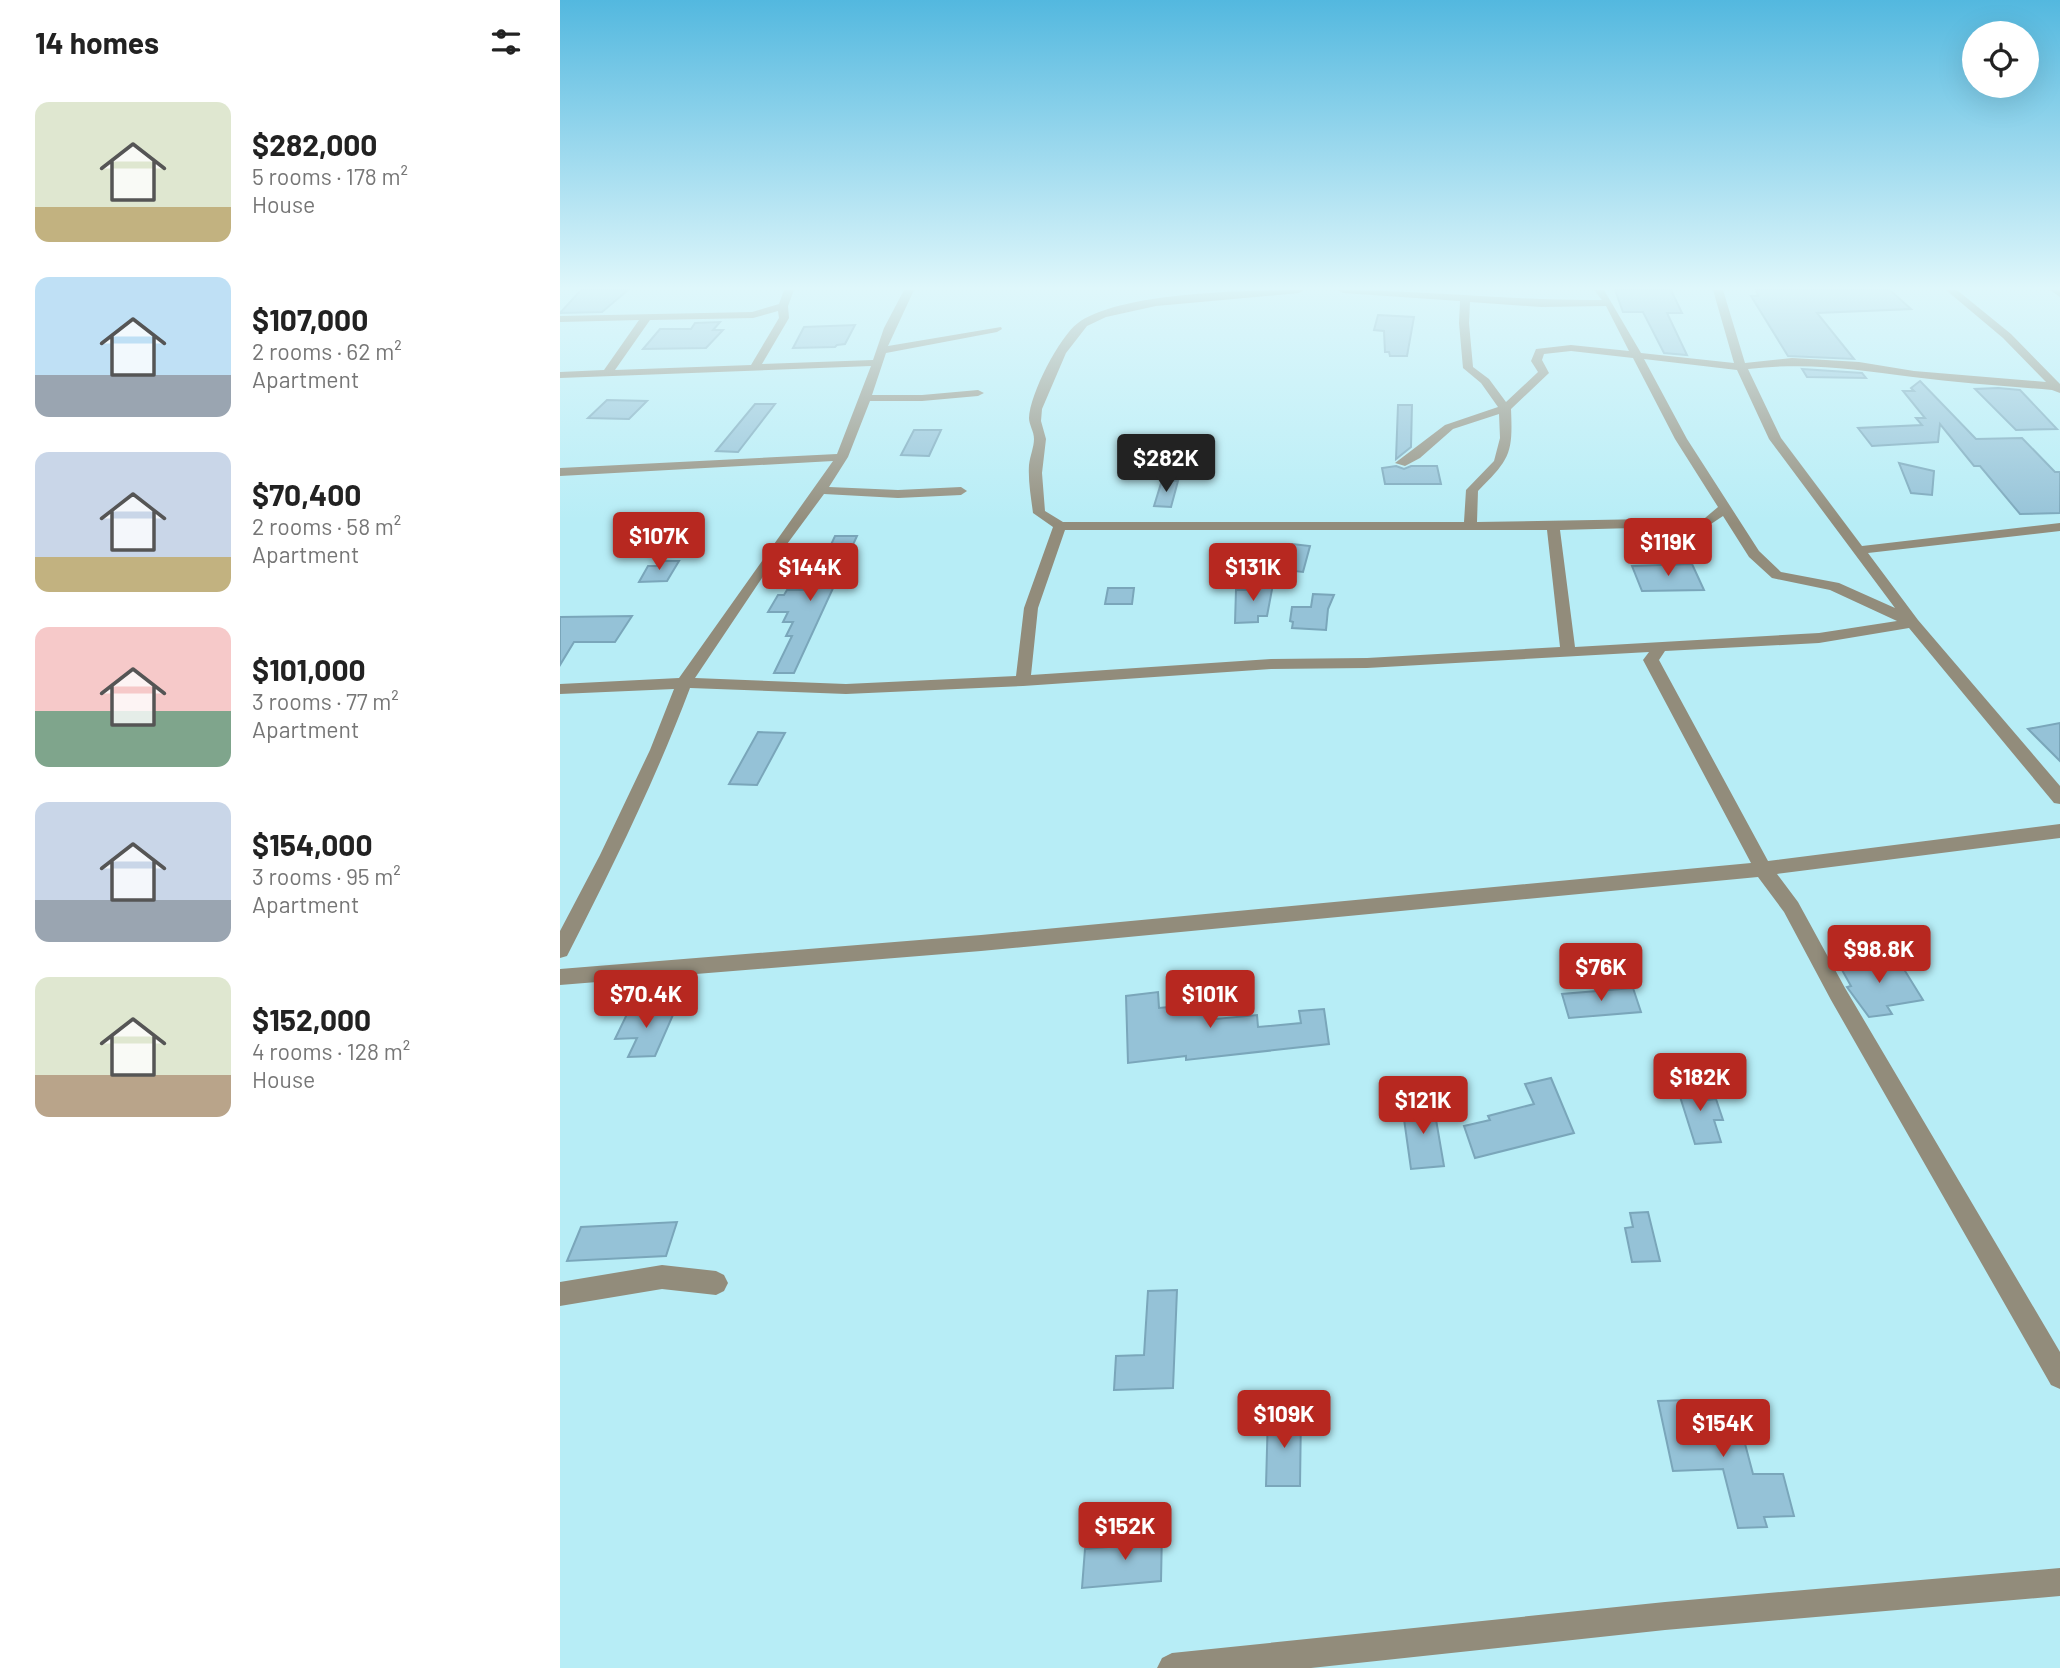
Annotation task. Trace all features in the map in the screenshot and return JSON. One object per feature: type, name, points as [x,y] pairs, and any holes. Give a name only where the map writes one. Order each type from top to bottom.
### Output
[{"type":"street","points":[[607,373],[611,368]]},
{"type":"street","points":[[560,375],[716,368]]},
{"type":"street","points":[[560,950],[609,856],[653,762],[684,683],[842,457],[875,368]]},
{"type":"street","points":[[1054,368],[1035,417],[1040,439],[1035,459],[1039,513],[1060,526],[1553,526],[1707,522],[1725,509]]},
{"type":"street","points":[[1468,368],[1485,381],[1505,408],[1506,438],[1500,462],[1472,490],[1470,526]]},
{"type":"street","points":[[1401,463],[1416,456],[1449,427],[1505,408],[1544,373],[1543,368]]},
{"type":"street","points":[[1643,368],[1681,439],[1754,554],[1777,575],[1833,586],[1913,623]]},
{"type":"street","points":[[1741,368],[1775,439],[1861,550],[1913,623],[2060,798]]},
{"type":"street","points":[[1876,368],[2059,388]]},
{"type":"street","points":[[2039,368],[2059,388]]},
{"type":"street","points":[[865,398],[922,398],[978,393]]},
{"type":"street","points":[[560,472],[842,457]]},
{"type":"street","points":[[820,490],[898,494],[961,491]]},
{"type":"street","points":[[1023,681],[1031,608],[1060,526]]},
{"type":"street","points":[[1553,526],[1568,653]]},
{"type":"street","points":[[1861,550],[2060,527]]},
{"type":"street","points":[[560,689],[684,683],[846,689],[1023,681],[1271,664],[1367,663],[1819,638],[1913,623]]},
{"type":"street","points":[[1660,648],[1651,660],[1657,676],[1763,869],[1791,907],[1844,1006],[2060,1376]]},
{"type":"street","points":[[560,977],[981,943],[1763,869],[2060,831]]},
{"type":"street","points":[[560,1294],[662,1277],[716,1283]]},
{"type":"street","points":[[1172,1668],[1665,1616],[2060,1581]]},
{"type":"building","points":[[1802,369],[1862,373],[1866,378],[1807,377]]},
{"type":"building","points":[[1920,381],[1976,439],[2022,438],[2055,472],[2060,472],[2060,513],[2020,514],[1980,466],[1974,466],[1940,424],[1938,442],[1872,446],[1858,428],[1922,425],[1916,418],[1925,418],[1903,391],[1914,391],[1911,388]]},
{"type":"building","points":[[1975,389],[2020,390],[2057,429],[2016,430]]},
{"type":"building","points":[[607,400],[647,401],[629,419],[588,418]]},
{"type":"building","points":[[755,404],[775,404],[738,452],[716,451]]},
{"type":"building","points":[[1398,405],[1412,405],[1411,447],[1396,459]]},
{"type":"building","points":[[914,430],[941,430],[929,456],[901,455]]},
{"type":"building","points":[[1899,463],[1934,471],[1932,495],[1911,493]]},
{"type":"building","points":[[1396,466],[1404,469],[1411,466],[1437,466],[1441,484],[1385,484],[1382,468]]},
{"type":"building","points":[[1162,480],[1178,481],[1171,507],[1154,506]]},
{"type":"building","points":[[835,536],[857,536],[794,673],[774,673],[792,636],[786,636],[793,622],[783,622],[788,612],[768,612],[778,595],[784,595],[787,590],[810,590]]},
{"type":"building","points":[[1292,544],[1310,546],[1303,572],[1285,570]]},
{"type":"building","points":[[660,561],[679,561],[667,581],[639,582],[648,566],[657,566]]},
{"type":"building","points":[[1692,564],[1704,590],[1642,591],[1632,566]]},
{"type":"building","points":[[1255,584],[1273,584],[1267,616],[1258,616],[1258,622],[1235,623],[1236,590],[1255,590]]},
{"type":"building","points":[[1108,588],[1134,588],[1132,604],[1105,604]]},
{"type":"building","points":[[1313,594],[1334,595],[1328,609],[1326,630],[1292,628],[1292,607],[1311,607]]},
{"type":"building","points":[[632,616],[615,642],[574,642],[560,665],[560,617]]},
{"type":"building","points":[[2060,723],[2060,761],[2028,729]]},
{"type":"building","points":[[758,732],[785,733],[757,785],[729,784]]},
{"type":"building","points":[[1856,958],[1859,963],[1897,958],[1923,1000],[1887,1006],[1892,1014],[1869,1017],[1847,987],[1851,986],[1837,961]]},
{"type":"building","points":[[1214,987],[1216,1019],[1257,1015],[1258,1027],[1301,1023],[1299,1011],[1324,1009],[1329,1044],[1186,1060],[1186,1056],[1128,1063],[1126,996],[1158,992],[1159,1008],[1189,1005],[1188,989]]},
{"type":"building","points":[[1633,988],[1641,1012],[1569,1018],[1562,994]]},
{"type":"building","points":[[676,1008],[655,1056],[628,1057],[637,1038],[615,1039],[629,1010]]},
{"type":"building","points":[[1551,1078],[1574,1133],[1475,1158],[1464,1126],[1490,1120],[1488,1116],[1534,1104],[1525,1084]]},
{"type":"building","points":[[1702,1083],[1708,1100],[1716,1099],[1723,1120],[1714,1120],[1721,1142],[1695,1144],[1676,1084]]},
{"type":"building","points":[[1433,1102],[1444,1166],[1411,1169],[1402,1105]]},
{"type":"building","points":[[1648,1212],[1660,1261],[1632,1262],[1625,1228],[1633,1227],[1630,1213]]},
{"type":"building","points":[[677,1222],[666,1256],[567,1261],[581,1227]]},
{"type":"building","points":[[1177,1290],[1173,1388],[1114,1390],[1116,1356],[1144,1355],[1148,1291]]},
{"type":"building","points":[[1689,1400],[1691,1407],[1735,1406],[1753,1474],[1783,1474],[1794,1516],[1764,1517],[1767,1527],[1738,1528],[1723,1469],[1673,1471],[1658,1401]]},
{"type":"building","points":[[1268,1413],[1301,1413],[1300,1486],[1266,1486]]},
{"type":"building","points":[[1162,1531],[1161,1581],[1082,1588],[1085,1549],[1131,1545],[1132,1534]]}]
